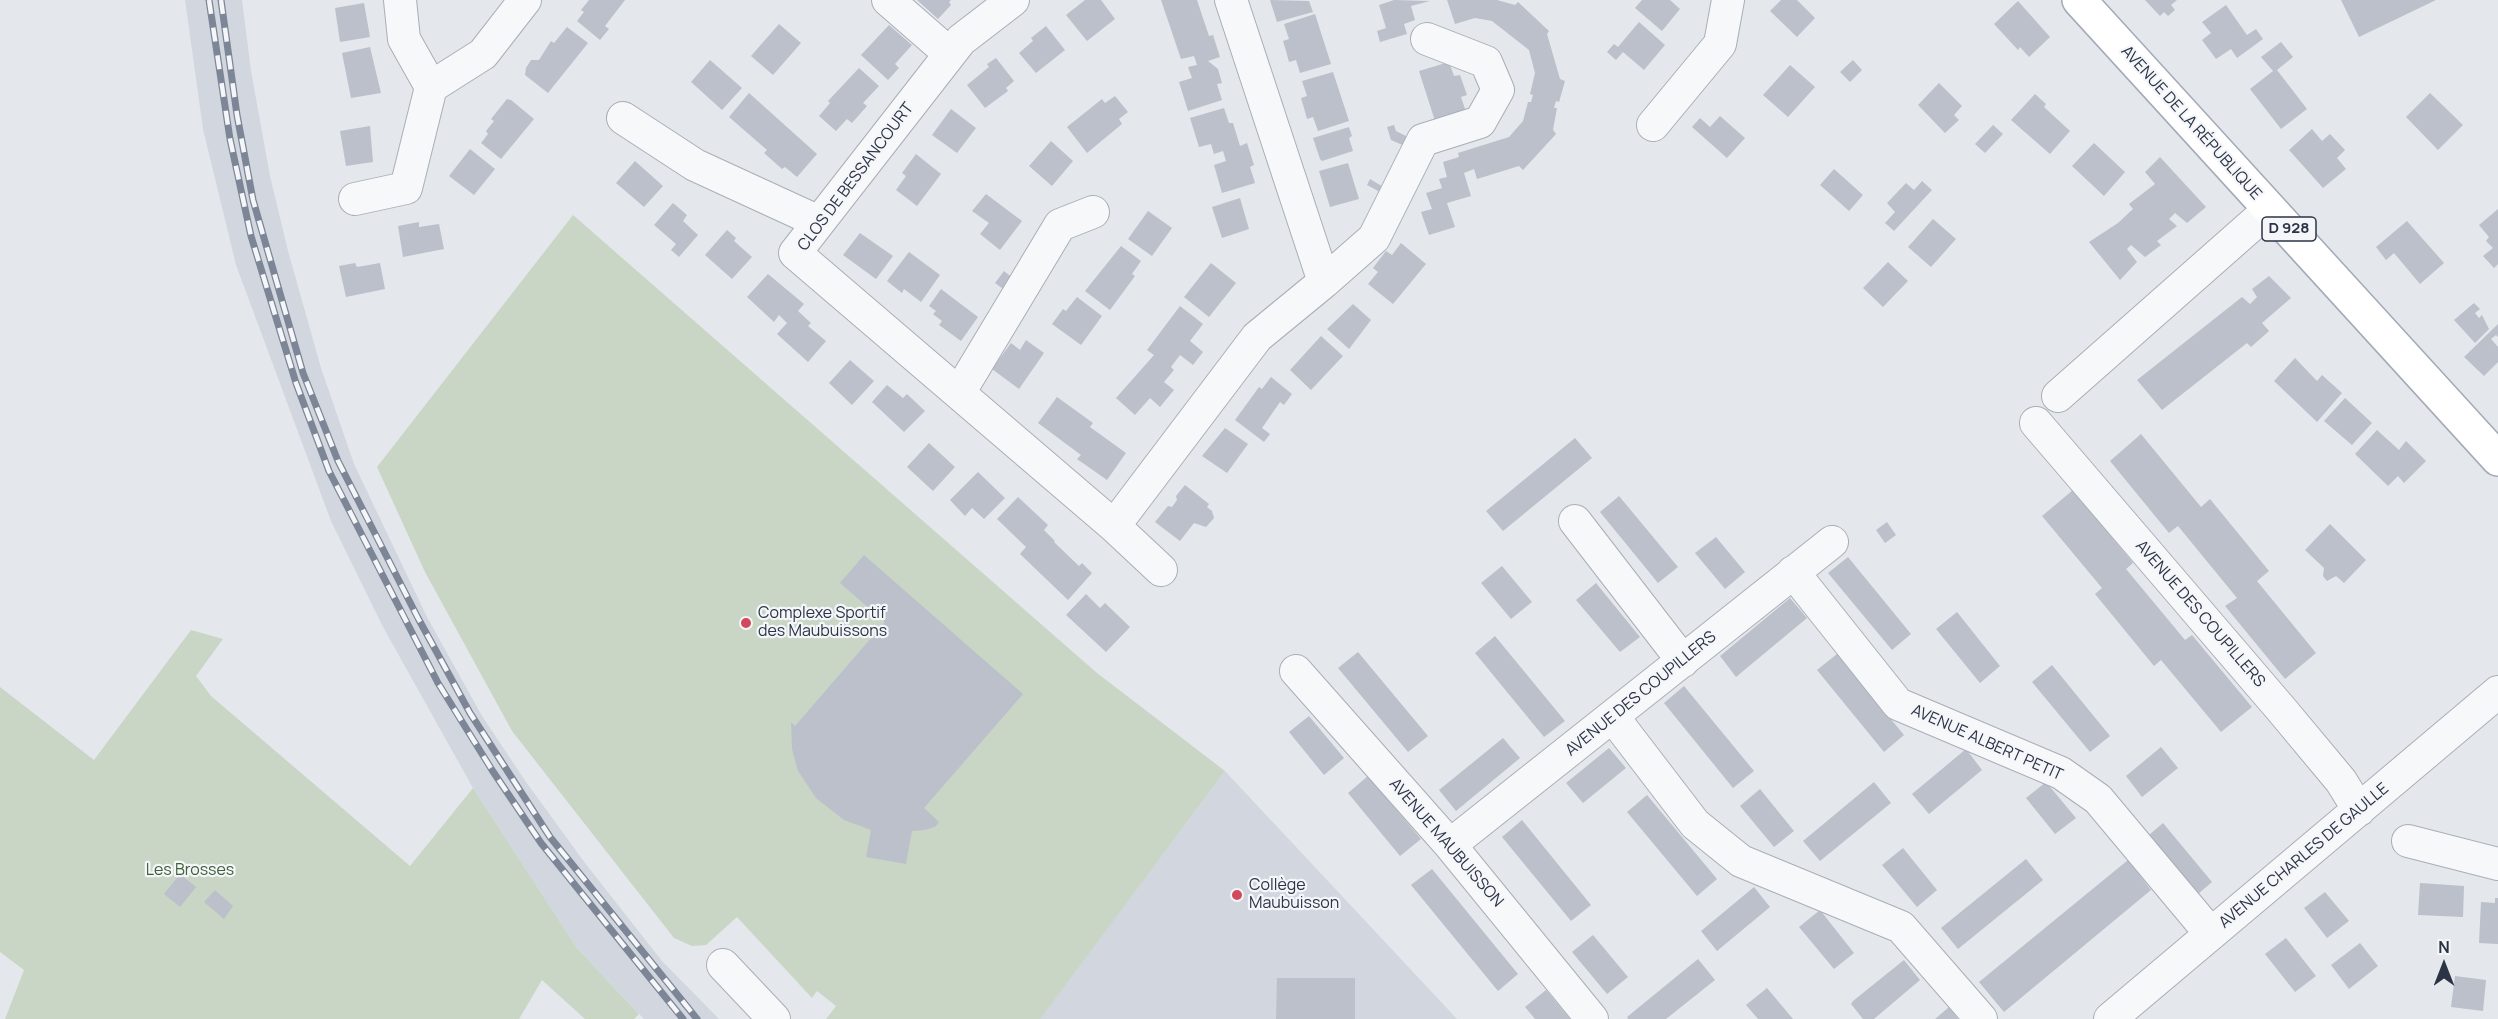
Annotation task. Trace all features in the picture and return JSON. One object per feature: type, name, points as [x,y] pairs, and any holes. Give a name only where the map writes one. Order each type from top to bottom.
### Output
[{"type":"main road","name":"AVENUE DE LA RÉPUBLIQUE","points":[[2079,0],[2498,459]]},
{"type":"street","points":[[355,199],[406,188],[431,87],[404,39],[400,0]]},
{"type":"street","points":[[431,87],[483,54],[525,0]]},
{"type":"street","points":[[888,0],[950,54]]},
{"type":"street","name":"CLOS DE BESSANCOURT","points":[[1013,0],[961,40],[795,253],[1114,526],[1161,570]]},
{"type":"street","points":[[1231,0],[1324,282]]},
{"type":"street","points":[[1653,125],[1720,44],[1728,0]]},
{"type":"street","points":[[1114,526],[1257,337],[1374,238],[1423,140],[1480,122],[1498,90],[1486,62],[1427,39]]},
{"type":"street","points":[[622,118],[694,165],[819,222]]},
{"type":"street","points":[[2058,396],[2270,209]]},
{"type":"street","points":[[959,393],[1060,225],[1093,212]]},
{"type":"street","name":"AVENUE DES COUPILLERS","points":[[2036,423],[2281,709],[2341,781],[2359,810]]},
{"type":"street","points":[[1575,521],[1683,661]]},
{"type":"street","name":"AVENUE DES COUPILLERS","points":[[1450,845],[1832,542]]},
{"type":"street","name":"AVENUE ALBERT PETIT","points":[[1793,572],[1898,704],[2061,773],[2098,799],[2211,934]]},
{"type":"street","name":"AVENUE MAUBUISSON","points":[[1296,671],[1450,845],[1592,1019]]},
{"type":"street","name":"AVENUE CHARLES DE GAULLE","points":[[2110,1019],[2498,692]]},
{"type":"street","points":[[1613,717],[1695,824],[1741,861],[1901,927],[1981,1019]]},
{"type":"street","points":[[2408,841],[2498,864]]},
{"type":"street","points":[[723,965],[774,1019]]},
{"type":"shaded area","points":[[185,0],[242,0],[251,71],[270,176],[288,251],[321,368],[354,464],[427,617],[482,716],[526,782],[585,863],[662,961],[719,1019],[644,1019],[577,948],[473,788],[383,627],[331,521],[236,265],[203,129]]},
{"type":"shaded area","name":"Collège Maubuisson","points":[[1225,771],[1457,1019],[1039,1019]]},
{"type":"green space","name":"Complexe Sportif des Maubuissons","points":[[573,215],[1097,673],[1225,771],[1040,1019],[826,1019],[836,1006],[817,991],[812,998],[737,917],[706,945],[692,946],[674,938],[512,731],[425,572],[377,467]]},
{"type":"green space","name":"Les Brosses","points":[[191,630],[223,639],[196,676],[211,696],[410,866],[473,788],[577,948],[639,1014],[634,1019],[585,1019],[542,980],[519,1019],[5,1019],[24,970],[0,952],[0,687],[94,760]]},
{"type":"building","points":[[589,0],[625,0],[605,26],[609,29],[600,40],[577,21],[584,12],[581,10]]},
{"type":"building","points":[[917,0],[951,0],[949,2],[951,5],[938,19]]},
{"type":"building","points":[[1085,0],[1101,0],[1115,19],[1087,41],[1066,15]]},
{"type":"building","points":[[1161,0],[1197,0],[1209,36],[1213,35],[1220,57],[1208,61],[1218,69],[1222,83],[1217,84],[1222,100],[1188,111],[1179,82],[1192,78],[1188,67],[1197,65],[1194,56],[1181,59]]},
{"type":"building","points":[[1270,0],[1309,1],[1313,12],[1277,22]]},
{"type":"building","points":[[1394,0],[1430,1],[1411,6],[1415,20],[1404,24],[1407,34],[1380,42],[1377,31],[1386,28],[1379,5]]},
{"type":"building","points":[[1447,0],[1497,0],[1515,5],[1518,2],[1549,31],[1547,34],[1560,79],[1565,81],[1559,102],[1556,101],[1554,108],[1557,108],[1553,130],[1556,134],[1523,170],[1519,166],[1477,179],[1474,169],[1464,173],[1471,196],[1447,203],[1455,227],[1429,235],[1421,212],[1432,209],[1426,193],[1442,188],[1439,179],[1447,177],[1443,162],[1459,157],[1458,153],[1509,137],[1523,121],[1528,102],[1531,102],[1533,95],[1530,94],[1535,73],[1529,50],[1492,21],[1475,18],[1455,24]]},
{"type":"building","points":[[1642,0],[1670,0],[1680,9],[1662,31],[1635,8]]},
{"type":"building","points":[[1781,0],[1797,0],[1815,18],[1797,37],[1770,11]]},
{"type":"building","points":[[2145,0],[2177,0],[2171,5],[2175,10],[2168,16],[2164,12],[2160,16]]},
{"type":"building","points":[[2341,0],[2436,0],[2359,37]]},
{"type":"building","points":[[2018,1],[2050,37],[2029,57],[2020,47],[2018,50],[1994,24]]},
{"type":"building","points":[[364,3],[370,37],[340,42],[335,8]]},
{"type":"building","points":[[2226,5],[2247,35],[2256,29],[2263,39],[2237,58],[2231,49],[2216,59],[2202,40],[2211,33],[2202,22]]},
{"type":"building","points":[[1315,14],[1331,64],[1300,73],[1296,60],[1289,62],[1283,41],[1289,39],[1284,24]]},
{"type":"building","points":[[1639,22],[1665,45],[1644,70],[1623,52],[1616,60],[1607,52],[1614,44],[1618,47]]},
{"type":"building","points":[[779,24],[801,43],[773,75],[751,56]]},
{"type":"building","points":[[889,25],[912,45],[895,64],[899,68],[888,80],[861,55]]},
{"type":"building","points":[[1046,26],[1065,50],[1036,73],[1019,53],[1033,41],[1031,38]]},
{"type":"building","points":[[567,27],[588,43],[548,93],[525,75],[526,68],[531,60],[539,60],[551,41],[554,43]]},
{"type":"building","points":[[2281,42],[2293,57],[2277,70],[2307,109],[2281,129],[2250,89],[2273,71],[2261,57]]},
{"type":"building","points":[[370,47],[381,93],[351,98],[342,53]]},
{"type":"building","points":[[996,58],[1014,81],[1006,88],[1008,91],[985,108],[967,85],[989,67],[987,64]]},
{"type":"building","points":[[710,60],[742,88],[722,110],[691,82]]},
{"type":"building","points":[[1853,60],[1862,70],[1850,82],[1840,72]]},
{"type":"building","points":[[1449,62],[1454,76],[1460,75],[1467,95],[1461,97],[1466,112],[1435,121],[1419,71]]},
{"type":"building","points":[[1790,65],[1815,87],[1788,117],[1763,95]]},
{"type":"building","points":[[859,68],[879,86],[863,103],[867,106],[852,123],[847,119],[836,131],[819,116],[830,103],[828,101]]},
{"type":"building","points":[[1333,72],[1349,121],[1318,131],[1313,117],[1307,119],[1301,98],[1307,96],[1302,81]]},
{"type":"building","points":[[1939,83],[1962,106],[1954,115],[1959,120],[1945,133],[1918,105]]},
{"type":"building","points":[[749,93],[817,154],[797,177],[785,167],[782,169],[764,153],[767,150],[729,117]]},
{"type":"building","points":[[2430,93],[2463,125],[2438,150],[2406,117]]},
{"type":"building","points":[[2035,94],[2046,104],[2044,107],[2070,131],[2050,154],[2011,120]]},
{"type":"building","points":[[1115,96],[1128,112],[1119,119],[1122,124],[1087,153],[1067,127],[1102,99],[1105,103]]},
{"type":"building","points":[[507,99],[534,119],[501,159],[481,143],[488,134],[486,131],[494,121],[491,119]]},
{"type":"building","points":[[1224,108],[1229,123],[1233,123],[1240,146],[1247,143],[1254,165],[1250,167],[1255,183],[1222,193],[1214,165],[1226,161],[1223,151],[1214,154],[1211,144],[1199,147],[1190,118]]},
{"type":"building","points":[[951,109],[976,128],[957,153],[932,135]]},
{"type":"building","points":[[1720,116],[1745,138],[1727,158],[1692,127],[1700,118],[1710,127]]},
{"type":"building","points":[[1394,125],[1396,131],[1410,138],[1407,147],[1391,140],[1387,127]]},
{"type":"building","points":[[1993,125],[2003,134],[1985,153],[1975,144]]},
{"type":"building","points":[[370,126],[373,162],[346,166],[340,131]]},
{"type":"building","points":[[1349,127],[1352,136],[1349,138],[1353,151],[1322,161],[1313,138]]},
{"type":"building","points":[[2312,129],[2322,141],[2330,134],[2345,150],[2337,158],[2346,169],[2323,188],[2289,150]]},
{"type":"building","points":[[1051,141],[1073,161],[1052,186],[1029,166]]},
{"type":"building","points":[[2094,143],[2125,172],[2104,196],[2072,166]]},
{"type":"building","points":[[470,149],[495,169],[474,195],[449,176]]},
{"type":"building","points":[[916,154],[941,174],[917,206],[896,190],[906,176],[902,173]]},
{"type":"building","points":[[2160,157],[2206,207],[2187,223],[2175,213],[2169,219],[2177,226],[2157,241],[2161,245],[2145,257],[2131,245],[2127,249],[2137,262],[2120,280],[2089,242],[2118,223],[2133,209],[2129,204],[2155,184],[2145,172]]},
{"type":"building","points":[[635,161],[663,186],[644,207],[616,183]]},
{"type":"building","points":[[1348,163],[1359,199],[1330,207],[1319,171]]},
{"type":"building","points":[[1834,169],[1863,195],[1849,211],[1820,185]]},
{"type":"building","points":[[1370,179],[1385,188],[1382,193],[1367,185]]},
{"type":"building","points":[[1922,181],[1932,190],[1894,231],[1885,223],[1895,212],[1887,203],[1906,183],[1914,190]]},
{"type":"building","points":[[986,194],[1022,221],[1000,250],[980,234],[989,223],[972,211]]},
{"type":"building","points":[[1240,198],[1249,229],[1222,238],[1212,207]]},
{"type":"building","points":[[673,203],[687,215],[683,221],[698,235],[679,257],[671,250],[676,244],[654,225]]},
{"type":"building","points":[[2498,209],[2498,264],[2494,268],[2483,256],[2493,248],[2486,241],[2489,237],[2479,225]]},
{"type":"building","points":[[1148,211],[1172,228],[1152,256],[1128,239]]},
{"type":"building","points":[[1933,219],[1956,239],[1931,267],[1908,247]]},
{"type":"building","points":[[2407,221],[2444,263],[2420,284],[2394,253],[2386,260],[2376,247]]},
{"type":"building","points":[[419,222],[419,227],[439,224],[444,249],[403,257],[398,226]]},
{"type":"building","points":[[727,230],[736,238],[734,241],[752,257],[732,279],[705,255]]},
{"type":"building","points":[[860,233],[893,256],[876,279],[843,255]]},
{"type":"building","points":[[1401,243],[1426,264],[1393,304],[1368,284],[1378,272],[1373,268],[1386,251],[1392,255]]},
{"type":"building","points":[[1121,246],[1141,261],[1132,274],[1135,276],[1110,310],[1085,291]]},
{"type":"building","points":[[909,252],[940,275],[921,302],[904,289],[902,293],[887,281]]},
{"type":"building","points":[[1888,262],[1908,281],[1883,307],[1863,288]]},
{"type":"building","points":[[355,263],[357,267],[380,263],[385,289],[346,297],[339,266]]},
{"type":"building","points":[[1211,263],[1236,283],[1209,317],[1184,297]]},
{"type":"building","points":[[1004,271],[1014,279],[1006,291],[995,283]]},
{"type":"building","points":[[768,274],[804,304],[798,311],[811,323],[808,326],[826,341],[808,362],[777,334],[787,323],[779,315],[774,322],[747,297]]},
{"type":"building","points":[[2269,276],[2291,298],[2262,323],[2269,331],[2251,347],[2247,343],[2162,410],[2137,380],[2242,297],[2250,304],[2257,297],[2252,289]]},
{"type":"building","points":[[941,289],[978,317],[961,341],[939,325],[942,321],[933,314],[936,311],[929,306]]},
{"type":"building","points":[[1077,297],[1102,316],[1081,345],[1052,324],[1063,309],[1066,311]]},
{"type":"building","points":[[2474,303],[2480,309],[2475,313],[2479,318],[2482,315],[2489,329],[2475,343],[2454,320]]},
{"type":"building","points":[[1353,304],[1371,320],[1349,349],[1327,329]]},
{"type":"building","points":[[1180,306],[1203,324],[1190,341],[1203,352],[1193,365],[1180,355],[1171,367],[1174,370],[1164,382],[1174,390],[1160,407],[1150,398],[1135,415],[1116,398],[1154,355],[1147,350]]},
{"type":"building","points":[[2498,324],[2498,337],[2496,335],[2491,339],[2498,347],[2498,362],[2484,376],[2464,357]]},
{"type":"building","points":[[1321,336],[1343,356],[1311,390],[1290,370]]},
{"type":"building","points":[[1026,340],[1044,353],[1019,389],[992,369],[1011,343],[1020,350]]},
{"type":"building","points":[[2295,358],[2317,381],[2322,375],[2342,393],[2317,422],[2274,381]]},
{"type":"building","points":[[850,360],[874,381],[852,405],[829,383]]},
{"type":"building","points":[[1271,377],[1292,394],[1284,405],[1280,402],[1262,428],[1270,434],[1264,442],[1235,420],[1259,387],[1262,389]]},
{"type":"building","points":[[887,385],[903,398],[907,394],[925,411],[904,432],[872,402]]},
{"type":"building","points":[[1057,397],[1093,423],[1090,427],[1126,453],[1107,480],[1077,459],[1081,455],[1038,423]]},
{"type":"building","points":[[2345,398],[2372,423],[2352,445],[2324,421]]},
{"type":"building","points":[[1225,428],[1248,444],[1227,473],[1202,456]]},
{"type":"building","points":[[2377,430],[2399,450],[2406,441],[2426,461],[2404,483],[2398,476],[2388,486],[2355,454]]},
{"type":"building","points":[[2141,434],[2201,507],[2210,499],[2269,571],[2257,581],[2316,653],[2285,679],[2225,606],[2237,598],[2178,526],[2169,533],[2110,461]]},
{"type":"building","points":[[1575,438],[1592,458],[1503,531],[1486,511]]},
{"type":"building","points":[[929,443],[955,467],[933,491],[907,467]]},
{"type":"building","points":[[978,472],[1005,498],[984,519],[972,508],[965,516],[950,500]]},
{"type":"building","points":[[1185,485],[1209,504],[1207,507],[1212,511],[1214,518],[1206,527],[1194,523],[1180,541],[1155,522],[1168,506],[1172,507],[1177,500],[1176,496]]},
{"type":"building","points":[[2073,490],[2133,563],[2126,569],[2185,640],[2192,635],[2252,707],[2221,732],[2161,660],[2154,666],[2095,594],[2102,588],[2042,516]]},
{"type":"building","points":[[1619,496],[1678,567],[1658,583],[1600,512]]},
{"type":"building","points":[[1018,497],[1048,525],[1044,530],[1054,542],[1079,566],[1082,563],[1092,573],[1068,600],[1020,554],[1026,547],[997,519]]},
{"type":"building","points":[[1887,522],[1896,535],[1885,543],[1876,530]]},
{"type":"building","points":[[2330,524],[2366,560],[2344,583],[2336,576],[2327,581],[2323,576],[2324,568],[2305,550]]},
{"type":"building","points":[[1716,537],[1745,572],[1725,589],[1695,553]]},
{"type":"building","points":[[864,555],[1023,694],[924,808],[939,822],[935,827],[912,831],[906,864],[866,857],[871,830],[844,820],[816,798],[798,771],[792,749],[791,722],[795,726],[885,622],[840,583]]},
{"type":"building","points":[[1848,557],[1911,634],[1892,650],[1828,573]]},
{"type":"building","points":[[1502,566],[1532,602],[1511,619],[1481,583]]},
{"type":"building","points":[[1596,583],[1640,637],[1620,652],[1576,600]]},
{"type":"building","points":[[1086,594],[1100,608],[1105,603],[1130,627],[1106,652],[1066,615]]},
{"type":"building","points":[[1790,598],[1807,618],[1736,677],[1720,656]]},
{"type":"building","points":[[1957,612],[2000,666],[1980,683],[1936,629]]},
{"type":"building","points":[[1495,636],[1565,721],[1544,737],[1475,653]]},
{"type":"building","points":[[1358,652],[1428,736],[1408,752],[1338,668]]},
{"type":"building","points":[[1837,654],[1904,735],[1884,752],[1817,670]]},
{"type":"building","points":[[2052,665],[2110,736],[2090,752],[2032,682]]},
{"type":"building","points":[[1684,686],[1754,771],[1733,788],[1664,703]]},
{"type":"building","points":[[1309,716],[1344,758],[1324,775],[1289,732]]},
{"type":"building","points":[[1503,738],[1520,758],[1456,811],[1439,790]]},
{"type":"building","points":[[2161,747],[2178,768],[2142,797],[2126,776]]},
{"type":"building","points":[[1609,748],[1626,768],[1583,803],[1566,783]]},
{"type":"building","points":[[1966,749],[1982,770],[1929,814],[1912,794]]},
{"type":"building","points":[[1368,776],[1421,839],[1400,856],[1348,793]]},
{"type":"building","points":[[1874,782],[1891,803],[1820,861],[1803,841]]},
{"type":"building","points":[[2046,782],[2076,818],[2055,834],[2026,798]]},
{"type":"building","points":[[1760,789],[1794,831],[1774,847],[1740,806]]},
{"type":"building","points":[[1647,795],[1717,879],[1697,896],[1627,812]]},
{"type":"building","points":[[1522,820],[1591,905],[1571,921],[1502,837]]},
{"type":"building","points":[[2163,823],[2212,882],[2198,894],[2149,835]]},
{"type":"building","points":[[1903,848],[1937,890],[1917,907],[1882,865]]},
{"type":"building","points":[[2026,859],[2043,880],[1958,949],[1941,928]]},
{"type":"building","points":[[2128,860],[2151,890],[2004,1012],[1979,982]]},
{"type":"building","points":[[1432,869],[1518,974],[1498,991],[1411,885]]},
{"type":"building","points":[[180,874],[196,887],[180,907],[164,894]]},
{"type":"building","points":[[2420,883],[2464,886],[2463,917],[2418,915]]},
{"type":"building","points":[[1754,887],[1770,907],[1717,951],[1701,931]]},
{"type":"building","points":[[215,890],[233,906],[224,919],[204,902]]},
{"type":"building","points":[[2325,892],[2349,921],[2327,938],[2304,908]]},
{"type":"building","points":[[2495,898],[2498,898],[2498,944],[2479,943],[2481,902],[2495,903]]},
{"type":"building","points":[[1820,910],[1854,953],[1834,969],[1799,927]]},
{"type":"building","points":[[1593,935],[1628,977],[1607,994],[1572,952]]},
{"type":"building","points":[[2286,938],[2316,976],[2295,992],[2265,954]]},
{"type":"building","points":[[2360,943],[2378,966],[2349,989],[2331,965]]},
{"type":"building","points":[[1698,959],[1715,980],[1666,1019],[1628,1019],[1627,1017]]},
{"type":"building","points":[[1904,960],[1920,980],[1874,1019],[1863,1019],[1851,1004],[1853,1001]]},
{"type":"building","points":[[2455,976],[2486,980],[2483,1011],[2451,1007]]},
{"type":"building","points":[[1277,978],[1355,978],[1355,1019],[1276,1019]]},
{"type":"building","points":[[1767,988],[1793,1019],[1758,1019],[1746,1005]]},
{"type":"building","points":[[1546,990],[1570,1019],[1535,1019],[1525,1007]]},
{"type":"building","points":[[1949,1007],[1958,1019],[1935,1019]]},
{"type":"railway","points":[[209,0],[230,139],[251,236],[296,383],[329,471],[438,683],[492,770],[541,843],[683,1019]]},
{"type":"railway","points":[[221,0],[237,115],[253,200],[303,373],[338,461],[418,618],[470,713],[550,837],[697,1019]]},
{"type":"place","name":"Complexe Sportif des Maubuissons","points":[[746,623]]},
{"type":"place","name":"Collège Maubuisson","points":[[1237,895]]}]
